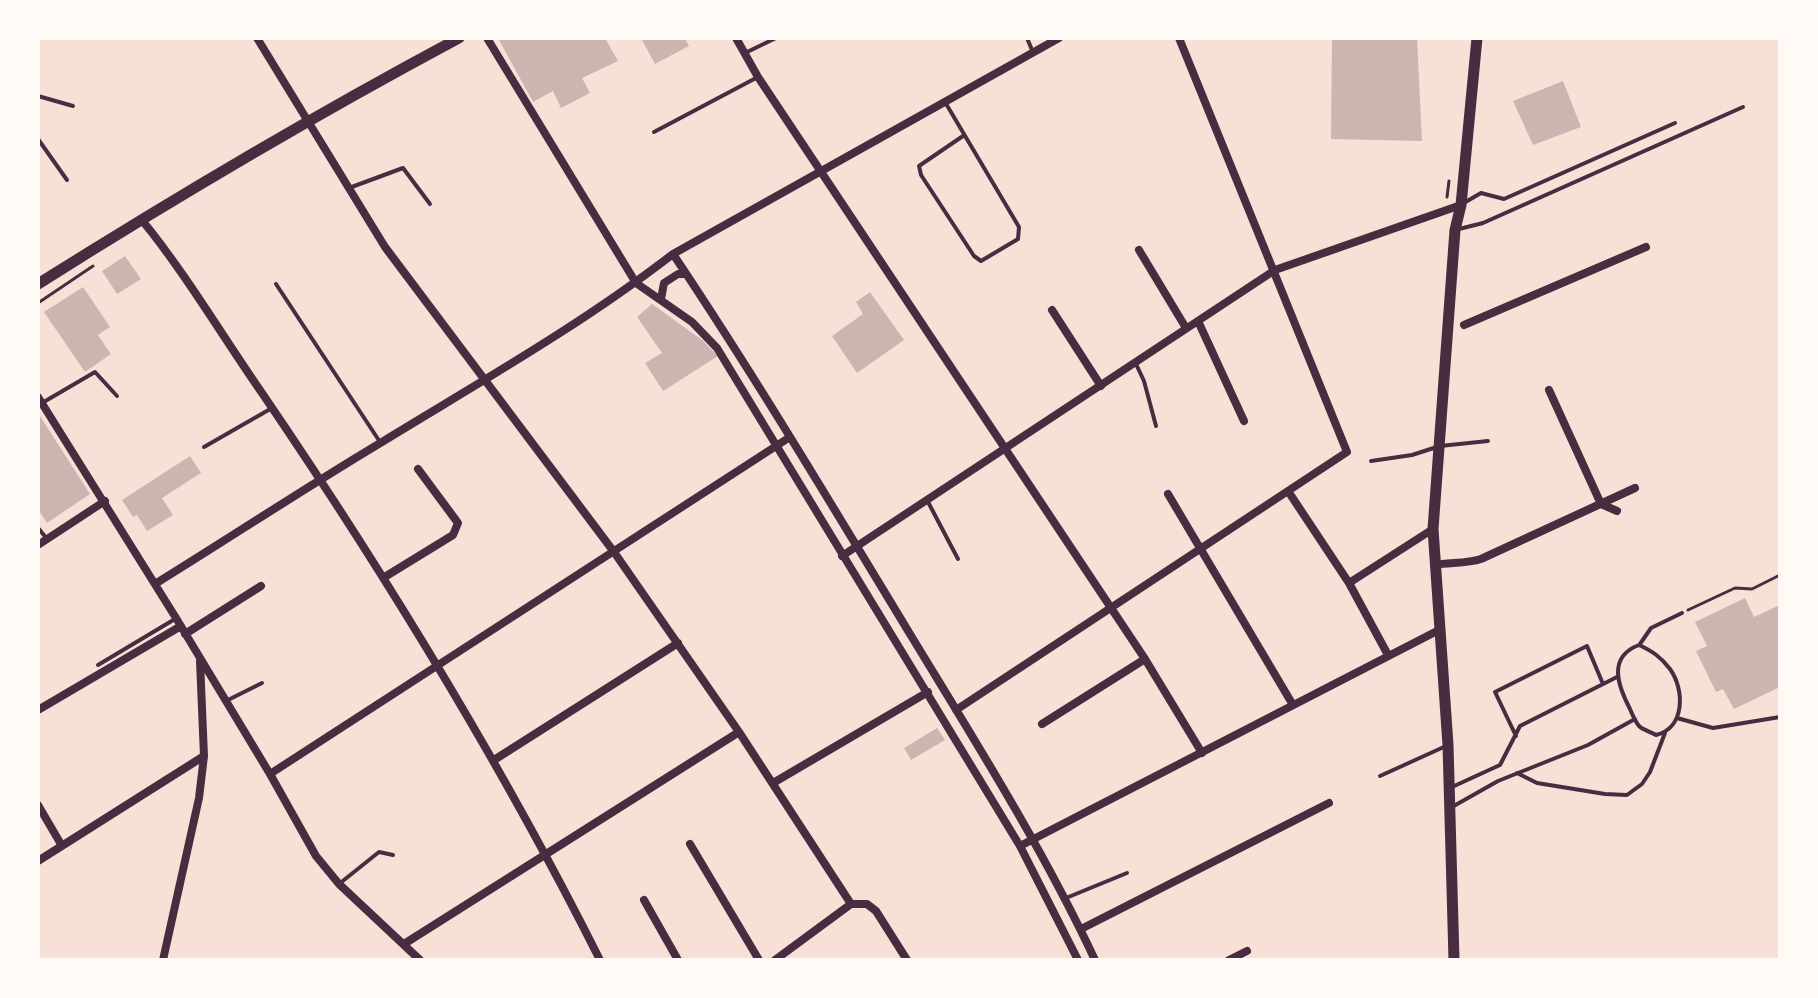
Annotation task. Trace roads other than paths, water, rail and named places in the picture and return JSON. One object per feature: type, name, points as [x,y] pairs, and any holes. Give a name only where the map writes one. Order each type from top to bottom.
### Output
[{"type":"main road","points":[[38,284],[307,120],[459,38]]},
{"type":"main road","points":[[1454,960],[1448,745],[1433,529],[1455,230],[1461,205],[1477,38]]},
{"type":"street","points":[[273,38],[259,42],[385,247],[614,552],[739,732],[851,904]]},
{"type":"street","points":[[487,38],[636,283],[692,322],[717,348],[1020,846],[1078,960]]},
{"type":"street","points":[[736,38],[758,77],[1145,659],[1202,753]]},
{"type":"street","points":[[155,584],[380,442],[486,380],[636,283],[673,254],[1059,38]]},
{"type":"street","points":[[956,710],[1347,452],[1179,38]]},
{"type":"street","points":[[842,556],[1275,270],[1461,205]]},
{"type":"street","points":[[141,219],[321,480],[383,578],[494,760],[600,960]]},
{"type":"street","points":[[1464,325],[1646,247]]},
{"type":"street","points":[[1139,250],[1186,328]]},
{"type":"street","points":[[673,254],[790,437],[956,710],[1081,929],[1095,960]]},
{"type":"street","points":[[661,299],[664,283],[678,274],[686,274]]},
{"type":"street","points":[[1052,310],[1101,386]]},
{"type":"street","points":[[1198,321],[1244,421]]},
{"type":"street","points":[[1549,390],[1601,504],[1617,511]]},
{"type":"street","points":[[40,400],[181,626],[316,856],[339,884],[420,960]]},
{"type":"street","points":[[270,774],[790,437]]},
{"type":"street","points":[[383,578],[453,535],[457,529],[458,523],[418,469]]},
{"type":"street","points":[[1434,565],[1470,563],[1481,559],[1635,488]]},
{"type":"street","points":[[1288,491],[1349,583],[1388,655]]},
{"type":"street","points":[[1168,494],[1293,705]]},
{"type":"street","points":[[38,545],[105,501]]},
{"type":"street","points":[[1349,583],[1433,529]]},
{"type":"street","points":[[38,710],[181,626],[261,586]]},
{"type":"street","points":[[1020,846],[1439,630]]},
{"type":"street","points":[[494,760],[678,643]]},
{"type":"street","points":[[163,960],[197,812],[204,756],[200,659]]},
{"type":"street","points":[[1042,724],[1145,659]]},
{"type":"street","points":[[773,783],[928,692]]},
{"type":"street","points":[[404,944],[739,732]]},
{"type":"street","points":[[38,861],[204,756]]},
{"type":"street","points":[[1081,929],[1329,803]]},
{"type":"street","points":[[38,805],[62,846]]},
{"type":"street","points":[[690,844],[759,960]]},
{"type":"street","points":[[644,900],[678,960]]},
{"type":"street","points":[[775,960],[851,904],[867,904],[876,911],[907,960]]},
{"type":"street","points":[[1229,960],[1247,951]]},
{"type":"lane","points":[[745,53],[776,38]]},
{"type":"lane","points":[[1027,38],[1033,53]]},
{"type":"lane","points":[[654,132],[758,77]]},
{"type":"lane","points":[[38,96],[73,106]]},
{"type":"lane","points":[[945,102],[1019,227],[1018,239],[981,261],[974,256],[921,175],[919,166],[963,136]]},
{"type":"lane","points":[[1455,230],[1483,223],[1743,107]]},
{"type":"lane","points":[[1461,205],[1481,193],[1504,199],[1675,123]]},
{"type":"lane","points":[[38,139],[67,180]]},
{"type":"lane","points":[[349,188],[403,168],[430,204]]},
{"type":"lane","points":[[276,284],[380,442]]},
{"type":"lane","points":[[1448,324],[1464,325]]},
{"type":"lane","points":[[1135,362],[1144,381],[1156,426]]},
{"type":"lane","points":[[40,400],[95,372],[117,396]]},
{"type":"lane","points":[[204,447],[272,408]]},
{"type":"lane","points":[[1371,461],[1412,455],[1440,446],[1488,441]]},
{"type":"lane","points":[[927,500],[958,559]]},
{"type":"lane","points":[[39,529],[47,539]]},
{"type":"lane","points":[[1665,733],[1656,735],[1640,726],[1619,689],[1617,677],[1620,661],[1629,649],[1639,645],[1651,628],[1682,613]]},
{"type":"lane","points":[[98,665],[181,626]]},
{"type":"lane","points":[[1517,773],[1537,783],[1596,793],[1627,795],[1642,784],[1681,703],[1672,672],[1654,651],[1639,645]]},
{"type":"lane","points":[[1516,736],[1495,692],[1587,646],[1603,684]]},
{"type":"lane","points":[[1449,788],[1500,765],[1520,726],[1617,677]]},
{"type":"lane","points":[[226,701],[262,683]]},
{"type":"lane","points":[[1676,718],[1713,728],[1780,717]]},
{"type":"lane","points":[[1450,808],[1517,773],[1588,745],[1635,719]]},
{"type":"lane","points":[[1380,776],[1448,745]]},
{"type":"lane","points":[[1500,765],[1504,779]]},
{"type":"lane","points":[[339,884],[379,852],[393,855]]},
{"type":"lane","points":[[1064,899],[1127,873]]}]
